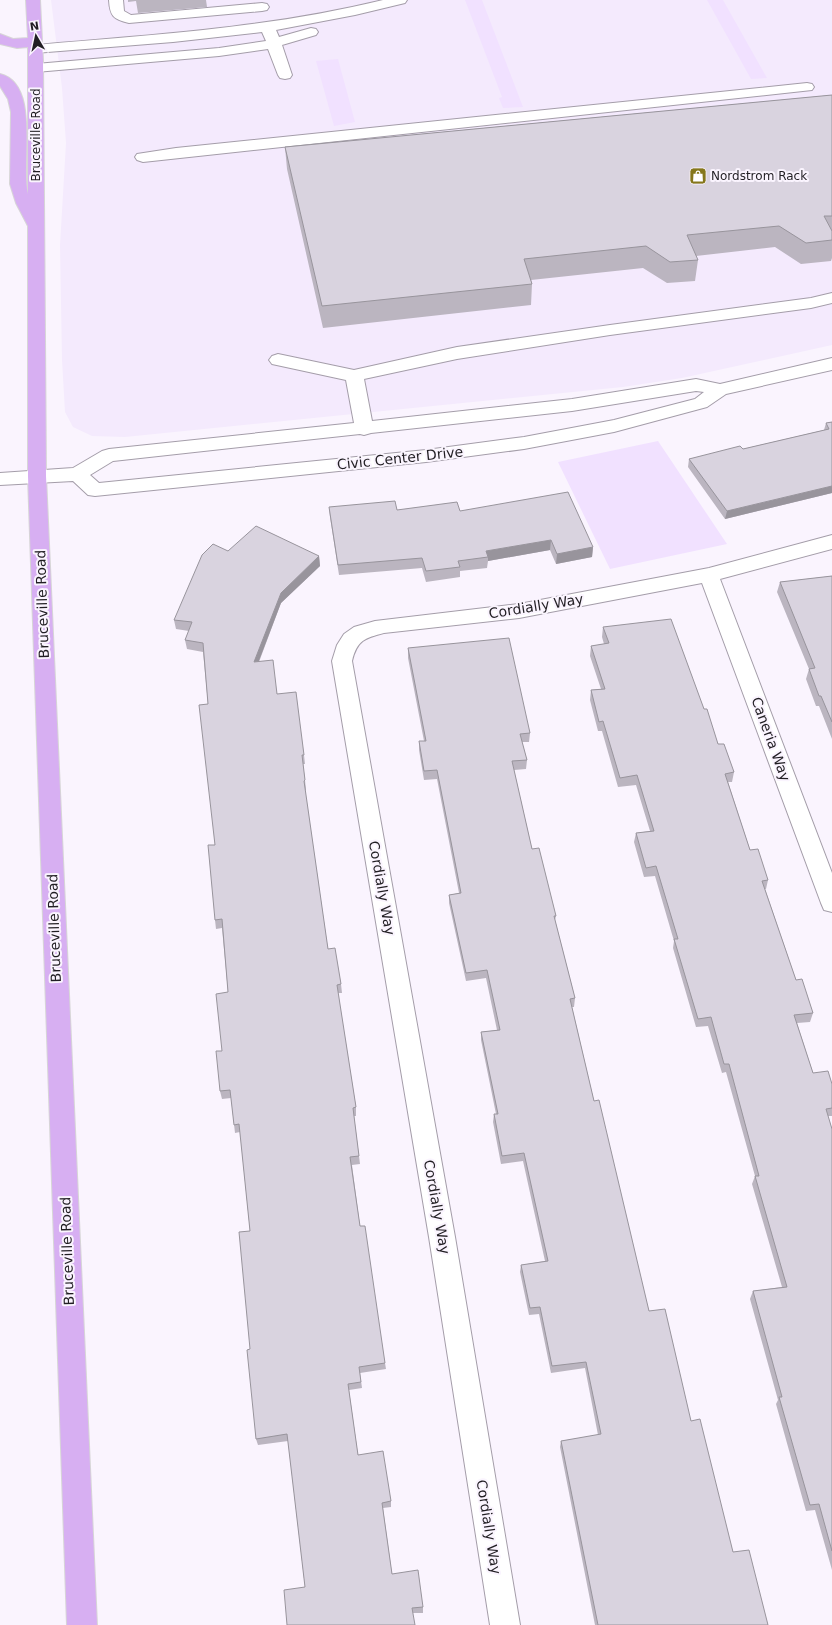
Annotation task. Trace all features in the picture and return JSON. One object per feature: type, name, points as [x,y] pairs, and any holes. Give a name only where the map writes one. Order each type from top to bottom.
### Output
[{"type":"main road","name":"Bruceville Road","points":[[33,0],[36,68],[36,476],[82,1625]]},
{"type":"main road","points":[[0,38],[13,44],[35,44]]},
{"type":"main road","name":"Bruceville Road","points":[[0,78],[5,81],[14,95],[18,107],[18,184],[36,230]]},
{"type":"street","points":[[116,0],[117,12],[130,19],[262,7]]},
{"type":"street","points":[[35,44],[268,27],[354,13],[400,0]]},
{"type":"street","points":[[36,68],[220,52],[263,46],[313,32],[354,13]]},
{"type":"street","points":[[268,27],[286,75]]},
{"type":"street","points":[[144,157],[232,146],[406,130],[807,87]]},
{"type":"street","points":[[278,360],[354,376],[457,353],[618,328],[811,303],[832,298]]},
{"type":"street","name":"Civic Center Drive","points":[[77,474],[95,490],[426,456],[524,443],[614,426],[701,403],[720,390],[832,364]]},
{"type":"street","points":[[354,376],[364,429]]},
{"type":"street","name":"Civic Center Drive","points":[[0,479],[77,474],[109,455],[572,406],[696,385],[720,390]]},
{"type":"street","name":"Cordially Way","points":[[505,1625],[442,1237],[342,661],[344,648],[351,638],[364,631],[384,626],[519,611],[709,575],[832,542]]},
{"type":"street","name":"Caneria Way","points":[[709,575],[832,903]]},
{"type":"shaded area","points":[[51,0],[832,0],[832,345],[682,378],[623,387],[125,437],[92,436],[73,427],[65,412],[62,360],[60,245],[66,143],[62,88]]},
{"type":"shaded area","points":[[465,0],[482,0],[523,107],[503,108],[499,98],[502,97]]},
{"type":"shaded area","points":[[707,0],[723,0],[767,78],[751,79]]},
{"type":"shaded area","points":[[338,59],[355,122],[334,126],[316,61]]},
{"type":"shaded area","points":[[658,441],[727,544],[610,569],[558,462]]},
{"type":"building","points":[[832,95],[832,216],[824,216],[832,231],[832,240],[806,243],[779,226],[687,235],[698,260],[670,262],[646,246],[524,259],[532,284],[322,306],[285,147]]},
{"type":"building","points":[[832,422],[832,486],[727,511],[689,459],[740,446],[743,449],[829,429],[826,423]]},
{"type":"building","points":[[568,492],[593,547],[557,554],[551,540],[486,551],[488,557],[458,561],[460,567],[426,571],[422,558],[338,565],[329,507],[395,501],[397,510],[457,502],[460,511]]},
{"type":"building","points":[[256,526],[319,556],[281,593],[254,662],[273,660],[277,694],[296,692],[304,755],[302,755],[304,781],[328,949],[335,948],[341,984],[337,985],[356,1107],[353,1108],[359,1156],[350,1157],[360,1226],[365,1226],[385,1363],[359,1367],[361,1382],[348,1384],[358,1455],[383,1451],[391,1501],[382,1503],[392,1574],[418,1570],[423,1607],[412,1608],[415,1625],[287,1625],[284,1590],[305,1587],[287,1434],[256,1439],[247,1350],[250,1349],[239,1232],[250,1231],[239,1124],[234,1125],[230,1090],[220,1091],[216,1051],[222,1051],[216,994],[228,992],[222,919],[215,920],[208,845],[215,845],[199,705],[208,704],[203,643],[185,640],[192,622],[174,620],[202,555],[213,544],[228,551]]},
{"type":"building","points":[[832,576],[832,722],[821,696],[819,696],[809,669],[815,668],[780,582]]},
{"type":"building","points":[[671,619],[704,709],[707,709],[718,744],[724,744],[734,772],[725,774],[750,850],[758,849],[768,880],[762,881],[796,980],[802,979],[813,1013],[794,1015],[813,1073],[828,1071],[832,1084],[832,1108],[826,1109],[832,1129],[832,1551],[819,1504],[810,1505],[779,1397],[782,1397],[753,1291],[787,1287],[755,1176],[759,1176],[729,1064],[724,1064],[711,1017],[698,1019],[674,939],[678,939],[656,866],[646,868],[636,833],[654,831],[637,775],[620,778],[603,721],[599,722],[591,690],[605,689],[591,646],[609,643],[603,627]]},
{"type":"building","points":[[509,638],[530,733],[520,734],[527,760],[512,761],[532,849],[539,848],[556,916],[554,916],[575,998],[570,999],[594,1101],[599,1100],[649,1311],[665,1309],[691,1421],[700,1419],[733,1552],[749,1550],[768,1625],[598,1625],[561,1441],[601,1434],[586,1362],[552,1366],[540,1307],[530,1308],[521,1265],[548,1261],[524,1153],[502,1156],[494,1114],[498,1114],[481,1032],[500,1030],[487,970],[466,973],[449,895],[461,893],[437,770],[424,771],[419,741],[426,741],[408,648]]},
{"type":"place","name":"Nordstrom Rack","points":[[698,176]]}]
